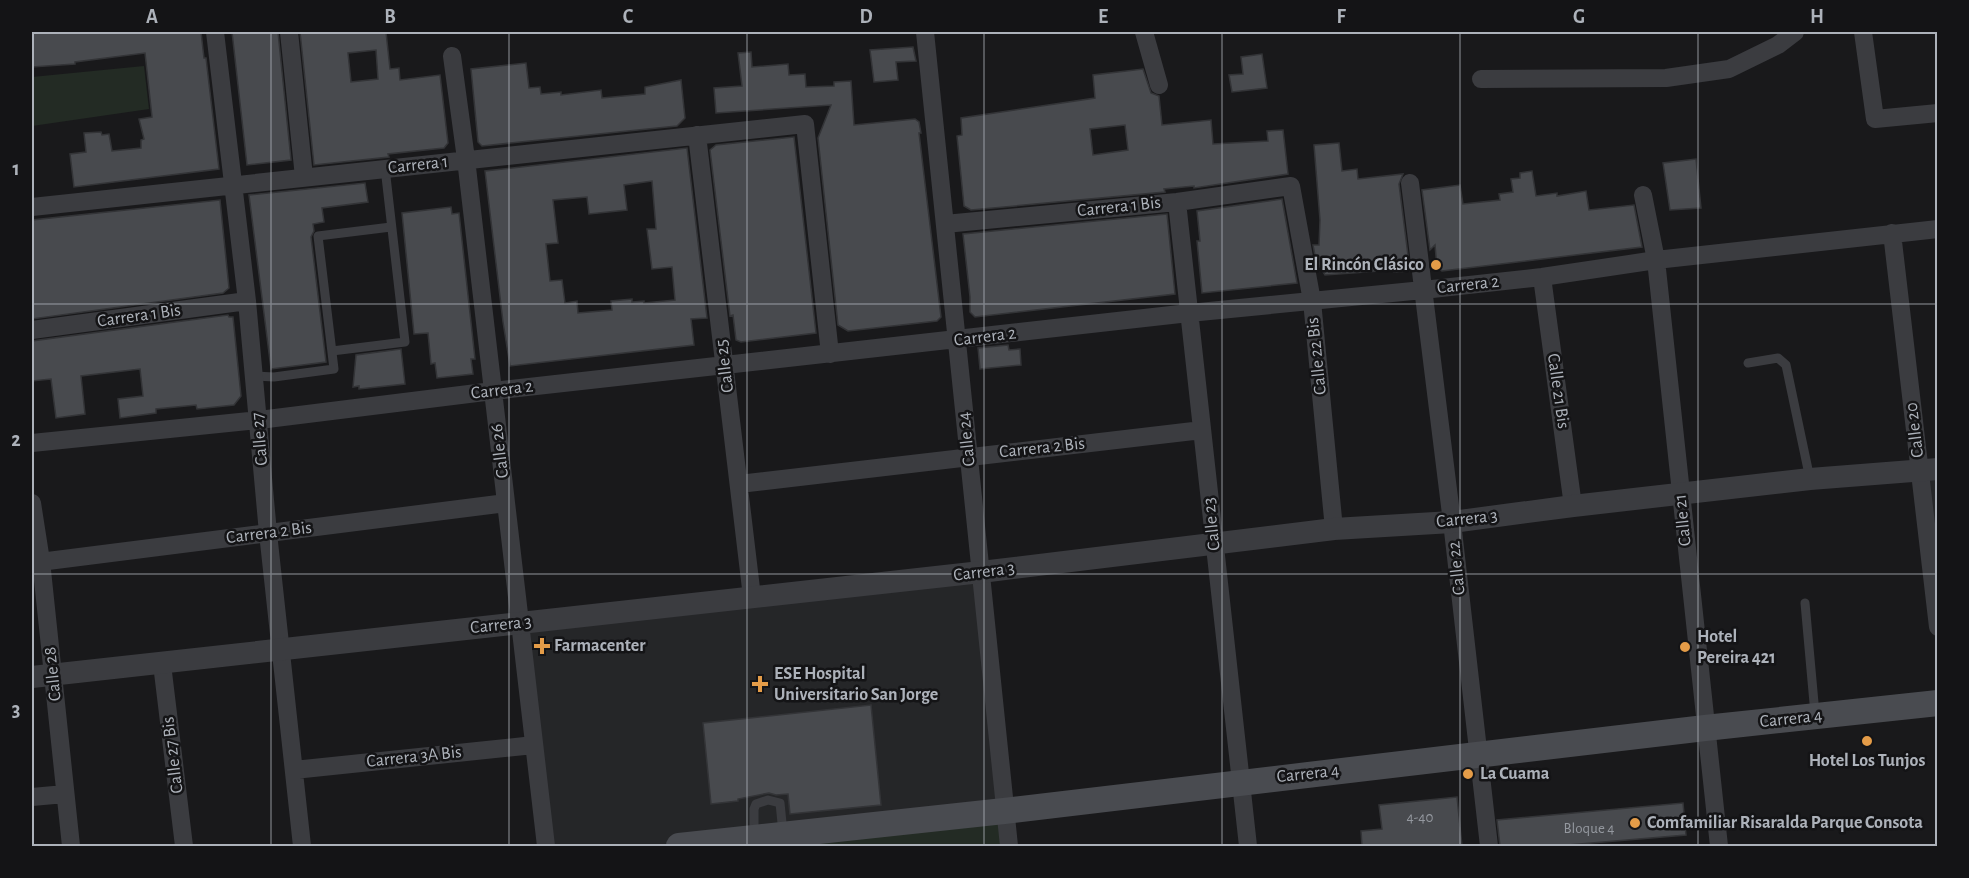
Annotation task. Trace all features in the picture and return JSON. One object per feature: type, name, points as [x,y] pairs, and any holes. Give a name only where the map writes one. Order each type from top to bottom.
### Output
[{"type":"main road","name":"Carrera 4","points":[[679,846],[766,840],[1241,781],[1938,703]]},
{"type":"street","name":"Calle 27","points":[[215,32],[248,301],[268,533],[302,846]]},
{"type":"street","points":[[289,32],[304,177]]},
{"type":"street","name":"Calle 24","points":[[925,32],[1009,846]]},
{"type":"street","points":[[1144,32],[1159,85]]},
{"type":"street","points":[[1481,78],[1666,78],[1728,69],[1778,45],[1795,32]]},
{"type":"street","points":[[1863,32],[1875,119],[1938,113]]},
{"type":"street","name":"Calle 26","points":[[452,56],[546,846]]},
{"type":"street","name":"Carrera 1","points":[[32,207],[805,124],[830,354]]},
{"type":"street","name":"Calle 25","points":[[697,135],[752,597]]},
{"type":"street","name":"Calle 22","points":[[1410,183],[1489,846]]},
{"type":"street","name":"Carrera 1 Bis","points":[[945,224],[1177,201],[1291,186]]},
{"type":"street","name":"Calle 22 Bis","points":[[1291,186],[1311,301],[1334,529]]},
{"type":"street","name":"Calle 21","points":[[1643,195],[1656,260],[1719,846]]},
{"type":"street","name":"Calle 23","points":[[1177,201],[1248,846]]},
{"type":"street","name":"Carrera 2","points":[[32,443],[259,420],[493,391],[1189,313],[1423,290],[1656,260],[1938,229]]},
{"type":"street","name":"Calle 20","points":[[1892,233],[1929,470],[1938,627]]},
{"type":"street","name":"Calle 21 Bis","points":[[1542,276],[1573,506]]},
{"type":"street","name":"Carrera 1 Bis","points":[[32,330],[248,301]]},
{"type":"street","name":"Carrera 2 Bis","points":[[739,484],[1202,430]]},
{"type":"street","name":"Carrera 3","points":[[42,676],[981,572],[1334,529],[1452,522],[1810,479],[1929,470]]},
{"type":"street","name":"Calle 28","points":[[32,502],[42,676],[66,794],[71,846]]},
{"type":"street","name":"Carrera 2 Bis","points":[[36,562],[506,503]]},
{"type":"street","name":"Calle 27 Bis","points":[[162,664],[184,846]]},
{"type":"street","name":"Carrera 3A Bis","points":[[294,770],[534,745]]},
{"type":"street","points":[[32,797],[66,794]]},
{"type":"lane","points":[[332,351],[405,342],[386,168]]},
{"type":"lane","points":[[255,376],[334,369],[318,236],[391,227]]},
{"type":"lane","points":[[1748,363],[1778,358],[1786,365],[1810,479]]},
{"type":"lane","points":[[1805,603],[1815,717]]},
{"type":"shaded area","points":[[144,66],[149,109],[32,126],[32,77]]},
{"type":"shaded area","points":[[1937,469],[1937,627],[1920,471]]},
{"type":"shaded area","name":"ESE Hospital Universitario San Jorge","points":[[981,572],[1004,811],[679,846],[546,846],[520,623]]},
{"type":"shaded area","points":[[1004,811],[1009,846],[679,846]]},
{"type":"building","points":[[32,32],[201,32],[219,169],[74,187],[70,154],[86,152],[84,133],[109,134],[112,151],[141,148],[141,140],[144,139],[139,119],[152,117],[145,53],[75,62],[75,64],[32,67]]},
{"type":"building","points":[[232,32],[278,32],[291,160],[247,165]]},
{"type":"building","points":[[300,32],[386,32],[390,69],[399,68],[400,80],[440,75],[448,143],[444,148],[314,165]],"holes":[[[376,50],[378,79],[351,82],[348,53]]]},
{"type":"building","points":[[913,47],[916,61],[896,62],[898,80],[874,82],[870,50]]},
{"type":"building","points":[[751,52],[752,67],[788,64],[789,75],[805,74],[806,87],[834,86],[834,82],[851,81],[854,125],[915,119],[919,122],[941,317],[937,321],[848,331],[838,325],[818,138],[831,105],[716,113],[714,88],[742,86],[738,53]]},
{"type":"building","points":[[1262,54],[1267,88],[1232,92],[1229,75],[1243,74],[1241,57]]},
{"type":"building","points":[[526,63],[529,88],[540,87],[541,94],[561,92],[561,95],[601,90],[602,98],[645,94],[645,87],[681,80],[685,118],[677,126],[482,146],[478,142],[471,69]]},
{"type":"building","points":[[1143,69],[1151,93],[1159,96],[1162,125],[1211,120],[1213,144],[1268,141],[1267,131],[1283,130],[1288,174],[1194,188],[1194,186],[1164,189],[1165,192],[971,210],[964,206],[957,136],[962,135],[961,118],[1095,98],[1093,75]],"holes":[[[1125,125],[1128,150],[1093,155],[1090,129]]]},
{"type":"building","points":[[794,137],[816,333],[741,342],[736,340],[733,315],[730,316],[710,150],[716,145]]},
{"type":"building","points":[[1339,143],[1342,171],[1357,169],[1358,179],[1403,174],[1399,184],[1410,271],[1325,275],[1316,261],[1313,245],[1319,245],[1320,220],[1314,145]]},
{"type":"building","points":[[687,148],[707,318],[691,319],[694,345],[510,366],[485,171]],"holes":[[[652,181],[656,229],[647,229],[652,269],[672,267],[675,300],[644,303],[644,301],[632,302],[632,299],[611,301],[612,310],[578,313],[577,301],[565,303],[562,280],[550,281],[546,244],[558,243],[553,200],[587,197],[589,214],[627,210],[624,185]]]},
{"type":"building","points":[[1696,159],[1701,208],[1670,210],[1663,163]]},
{"type":"building","points":[[1532,171],[1536,196],[1557,193],[1557,196],[1586,191],[1589,210],[1634,205],[1642,247],[1442,271],[1437,268],[1435,245],[1430,250],[1422,190],[1460,185],[1463,204],[1500,200],[1499,194],[1513,192],[1511,179],[1520,178],[1520,173]]},
{"type":"building","points":[[365,183],[368,202],[322,208],[324,222],[313,224],[314,231],[311,237],[326,362],[271,369],[249,195]]},
{"type":"building","points":[[1282,199],[1297,283],[1202,293],[1197,241],[1200,241],[1197,211]]},
{"type":"building","points":[[220,200],[229,288],[223,293],[32,319],[32,220]]},
{"type":"building","points":[[451,207],[452,214],[459,213],[475,359],[471,359],[473,374],[437,378],[435,363],[431,364],[428,333],[414,334],[402,213]]},
{"type":"building","points":[[1167,214],[1175,294],[975,317],[970,312],[963,234]]},
{"type":"building","points":[[228,315],[233,317],[241,396],[234,405],[197,409],[196,405],[156,409],[156,413],[120,418],[118,399],[143,396],[140,369],[81,376],[85,414],[56,418],[51,379],[32,381],[32,341]]},
{"type":"building","points":[[1008,345],[1009,350],[1020,349],[1021,365],[980,369],[978,348]]},
{"type":"building","points":[[401,349],[405,384],[359,389],[359,386],[353,387],[356,355]]},
{"type":"building","points":[[871,705],[881,805],[790,814],[788,794],[769,793],[738,799],[738,801],[711,804],[703,723]]},
{"type":"building","points":[[1457,797],[1462,846],[1362,846],[1361,831],[1382,829],[1379,805]]},
{"type":"building","points":[[1683,803],[1686,835],[1556,846],[1500,846],[1497,820]]},
{"type":"place","name":"El Rincón Clásico","points":[[1436,265]]},
{"type":"place","name":"Farmacenter","points":[[542,646]]},
{"type":"place","name":"Hotel Pereira 421","points":[[1685,647]]},
{"type":"place","name":"ESE Hospital Universitario San Jorge","points":[[760,684]]},
{"type":"place","name":"Hotel Los Tunjos","points":[[1867,741]]},
{"type":"place","name":"La Cuama","points":[[1468,774]]},
{"type":"place","name":"Comfamiliar Risaralda Parque Consota","points":[[1635,823]]}]
